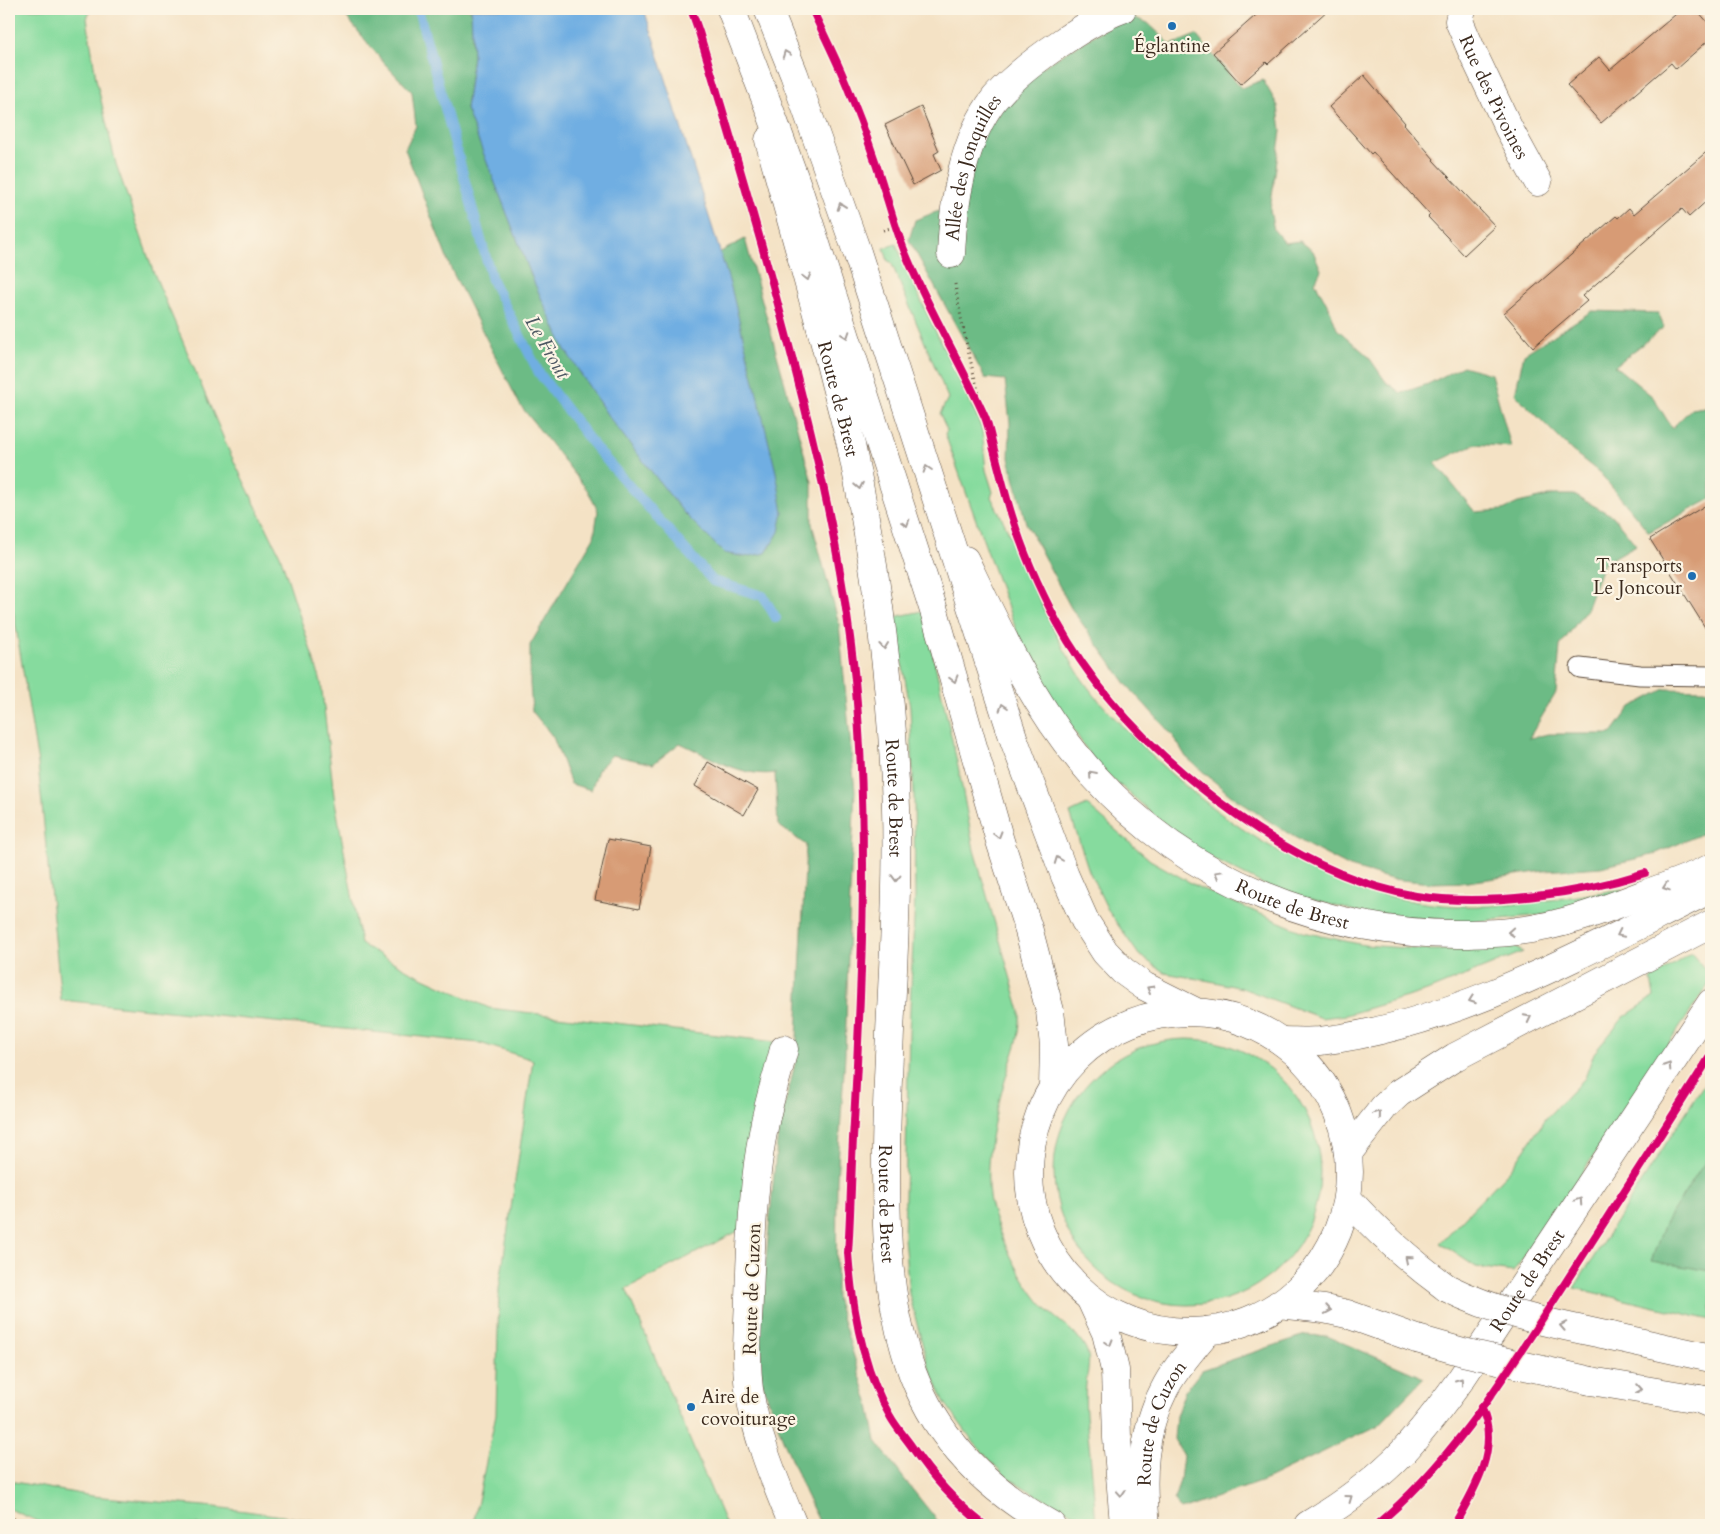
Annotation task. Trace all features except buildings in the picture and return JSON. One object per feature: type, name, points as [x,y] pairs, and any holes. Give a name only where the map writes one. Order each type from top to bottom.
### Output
[{"type":"main road","name":"Route de Brest","points":[[768,9],[794,74],[860,262],[1014,740],[1064,876],[1085,921],[1105,952],[1123,971],[1151,990],[1194,1012]]},
{"type":"main road","name":"Allée des Jonquilles","points":[[951,254],[952,224],[957,194],[967,157],[977,129],[986,112],[996,98],[1018,76],[1047,52],[1102,17],[1122,9]]},
{"type":"main road","name":"Rue des Pivoines","points":[[1462,9],[1460,21],[1470,49],[1509,129],[1538,182]]},
{"type":"main road","name":"Route de Brest","points":[[735,18],[798,188],[935,614],[1000,840],[1029,932],[1050,1011],[1054,1045],[1053,1088]]},
{"type":"main road","name":"Route de Brest","points":[[735,18],[850,442],[870,543],[886,661],[893,751],[896,856],[895,929],[887,1106],[886,1212],[891,1283],[897,1317],[904,1350],[916,1382],[933,1415],[948,1437],[968,1464],[1000,1492],[1051,1525]]},
{"type":"main road","name":"Route de Brest","points":[[939,505],[1021,674],[1068,744],[1092,774],[1138,821],[1168,844],[1226,878],[1287,905],[1344,922],[1394,931],[1462,934],[1516,932],[1590,915],[1684,881],[1711,868]]},
{"type":"main road","points":[[1282,1041],[1318,1041],[1352,1036],[1391,1028],[1425,1018],[1491,993],[1567,960],[1711,889]]},
{"type":"main road","points":[[1348,1153],[1384,1107],[1399,1092],[1455,1057],[1711,924]]},
{"type":"main road","name":"Route de Brest","points":[[1308,1525],[1339,1506],[1373,1479],[1403,1452],[1432,1419],[1461,1379],[1711,1003]]},
{"type":"main road","points":[[1194,1012],[1217,1014],[1240,1020],[1262,1029],[1282,1041],[1314,1072],[1337,1110],[1348,1153],[1349,1176],[1347,1198],[1334,1239],[1311,1275],[1279,1304],[1245,1322],[1207,1331],[1176,1332],[1145,1326],[1116,1315],[1090,1298],[1071,1281],[1043,1238],[1034,1213],[1030,1188],[1030,1170],[1033,1136],[1041,1111],[1053,1088],[1073,1061],[1099,1040],[1128,1024],[1161,1014],[1194,1012]]},
{"type":"main road","name":"Route de Cuzon","points":[[784,1049],[765,1121],[758,1168],[750,1258],[747,1348],[749,1388],[757,1427],[793,1525]]},
{"type":"main road","points":[[1347,1198],[1397,1250],[1447,1288],[1492,1308],[1552,1324],[1711,1358]]},
{"type":"main road","name":"Route de Cuzon","points":[[1090,1298],[1106,1333],[1114,1363],[1131,1464],[1143,1491],[1146,1525]]},
{"type":"main road","points":[[1279,1304],[1324,1309],[1347,1314],[1417,1339],[1463,1352],[1591,1381],[1707,1402]]},
{"type":"main road","name":"Route de Cuzon","points":[[1124,1525],[1131,1464],[1146,1444],[1150,1425],[1164,1388],[1207,1331]]},
{"type":"lane","points":[[1580,668],[1640,675],[1711,676]]},
{"type":"path","points":[[690,9],[699,32],[744,182]]},
{"type":"path","points":[[812,9],[850,90],[884,187],[895,227],[908,260],[986,421],[1012,516],[1029,564],[1058,623],[1083,664],[1122,714],[1160,755],[1185,776],[1272,839],[1314,862],[1356,880],[1411,895],[1431,898]]},
{"type":"path","points":[[769,270],[811,428]]},
{"type":"path","points":[[1454,1525],[1477,1481],[1484,1463],[1489,1430],[1486,1416],[1481,1407]]},
{"type":"path","points":[[9,1517],[29,1525]]},
{"type":"green space","points":[[9,9],[92,9],[87,18],[96,79],[116,164],[153,271],[229,451],[280,555],[321,682],[334,796],[361,944],[411,972],[489,1008],[776,1042],[746,1227],[626,1289],[726,1525],[473,1525],[496,1414],[499,1289],[533,1060],[480,1043],[61,1000],[38,764],[14,615],[9,597]]},
{"type":"green space","points":[[340,9],[471,9],[473,56],[466,109],[713,256],[745,239],[812,482],[812,524],[839,624],[855,791],[845,1055],[837,1179],[836,1298],[869,1405],[876,1441],[941,1525],[821,1525],[805,1493],[761,1379],[760,1324],[778,1132],[796,1060],[806,845],[778,825],[775,773],[763,774],[738,769],[714,760],[680,743],[653,764],[612,755],[598,770],[591,790],[571,784],[553,737],[532,711],[530,645],[594,537],[598,511],[588,491],[520,405],[451,269],[405,149],[416,126],[412,92],[384,63]]},
{"type":"green space","points":[[1127,15],[1148,23],[1171,45],[1196,35],[1241,88],[1263,80],[1278,106],[1281,131],[1270,210],[1274,230],[1285,243],[1300,241],[1313,251],[1321,270],[1315,282],[1330,310],[1337,329],[1368,356],[1386,382],[1401,393],[1428,384],[1463,366],[1491,374],[1511,447],[1475,444],[1435,463],[1475,512],[1503,510],[1518,503],[1553,495],[1574,495],[1613,516],[1636,545],[1603,564],[1586,610],[1560,646],[1556,693],[1529,738],[1549,734],[1611,734],[1631,707],[1665,689],[1704,690],[1711,692],[1711,830],[1652,855],[1601,867],[1544,871],[1468,882],[1431,883],[1391,879],[1350,867],[1309,846],[1230,795],[1186,757],[1174,737],[1127,685],[1071,608],[1026,523],[1009,458],[1010,423],[1005,380],[985,378],[909,240],[915,220],[939,211],[964,193],[978,142],[1023,79]]},
{"type":"green space","points":[[896,244],[977,417],[982,430],[986,470],[993,492],[991,497],[1013,540],[1053,629],[1077,671],[1094,695],[1159,762],[1194,793],[1231,821],[1270,846],[1311,868],[1354,886],[1397,898],[1442,905],[1465,906],[1510,905],[1622,889],[1623,892],[1541,915],[1472,922],[1394,921],[1277,891],[1193,849],[1097,765],[1038,677],[1017,632],[945,434],[947,430],[940,414],[948,398],[891,262],[888,261],[884,248]]},
{"type":"green space","points":[[1592,311],[1658,313],[1664,327],[1615,366],[1653,397],[1672,428],[1691,409],[1711,406],[1711,499],[1649,532],[1600,473],[1571,450],[1515,394],[1524,354]]},
{"type":"green space","points":[[923,611],[958,766],[974,850],[1020,1011],[1018,1037],[998,1104],[989,1150],[989,1196],[1003,1241],[1020,1273],[1038,1300],[1068,1327],[1082,1342],[1087,1352],[1089,1361],[1085,1392],[1096,1524],[1038,1496],[1004,1475],[975,1444],[945,1403],[928,1365],[909,1294],[904,1238],[909,1032],[915,897],[914,796],[910,707],[894,617]]},
{"type":"green space","points":[[1087,805],[1150,860],[1200,888],[1303,932],[1364,945],[1431,950],[1470,950],[1508,943],[1523,952],[1427,991],[1346,1015],[1321,1018],[1242,988],[1165,973],[1139,955],[1109,912],[1089,871],[1070,813]]},
{"type":"green space","points":[[1691,953],[1711,976],[1711,981],[1543,1231],[1513,1272],[1476,1267],[1440,1243],[1511,1169],[1547,1117],[1585,1078],[1594,1053],[1624,1017],[1654,997],[1651,979]]},
{"type":"green space","points":[[1187,1039],[1213,1042],[1238,1049],[1261,1062],[1281,1078],[1297,1098],[1310,1121],[1317,1146],[1320,1172],[1317,1198],[1310,1223],[1297,1246],[1281,1266],[1261,1282],[1238,1295],[1213,1302],[1187,1305],[1161,1302],[1136,1295],[1113,1282],[1093,1266],[1077,1246],[1064,1223],[1057,1198],[1054,1172],[1057,1146],[1064,1121],[1077,1098],[1093,1078],[1113,1062],[1136,1049],[1161,1042]]},
{"type":"green space","points":[[1711,1073],[1711,1320],[1574,1288]]},
{"type":"green space","points":[[1711,1153],[1711,1271],[1651,1261],[1665,1223]]},
{"type":"green space","points":[[1305,1335],[1327,1336],[1424,1378],[1379,1425],[1263,1481],[1181,1510],[1174,1500],[1180,1480],[1183,1456],[1174,1439],[1176,1416],[1185,1391],[1202,1370]]},
{"type":"green space","points":[[9,1481],[92,1496],[215,1507],[350,1525],[47,1525],[9,1509]]},
{"type":"water","points":[[471,9],[644,9],[731,287],[776,472],[783,512],[779,532],[766,553],[745,557],[724,553],[683,512],[608,416],[564,348],[533,280],[466,109],[473,56]]},
{"type":"waterway","name":"Le Frout","points":[[418,9],[492,280],[539,373],[595,447],[713,581],[763,596],[776,618]]},
{"type":"cycle path","points":[[691,9],[777,299],[798,381],[828,508],[850,636],[855,680],[862,790],[863,901],[860,1012],[848,1253],[852,1294],[860,1337],[873,1379],[892,1420],[936,1479],[964,1508],[984,1525]]},
{"type":"cycle path","points":[[812,9],[860,118],[907,257],[985,417],[1012,516],[1038,583],[1074,651],[1093,678],[1136,729],[1184,774],[1257,829],[1322,866],[1345,876],[1392,891],[1443,899],[1501,899],[1591,887],[1645,873]]},
{"type":"cycle path","points":[[1376,1525],[1430,1473],[1478,1414],[1542,1319],[1711,1055]]},
{"type":"cycle path","points":[[1454,1525],[1477,1483],[1487,1453],[1488,1437],[1481,1407]]},
{"type":"place","name":"Églantine","points":[[1172,26]]},
{"type":"place","name":"Transports Le Joncour","points":[[1692,576]]},
{"type":"place","name":"Aire de covoiturage","points":[[691,1407]]}]
